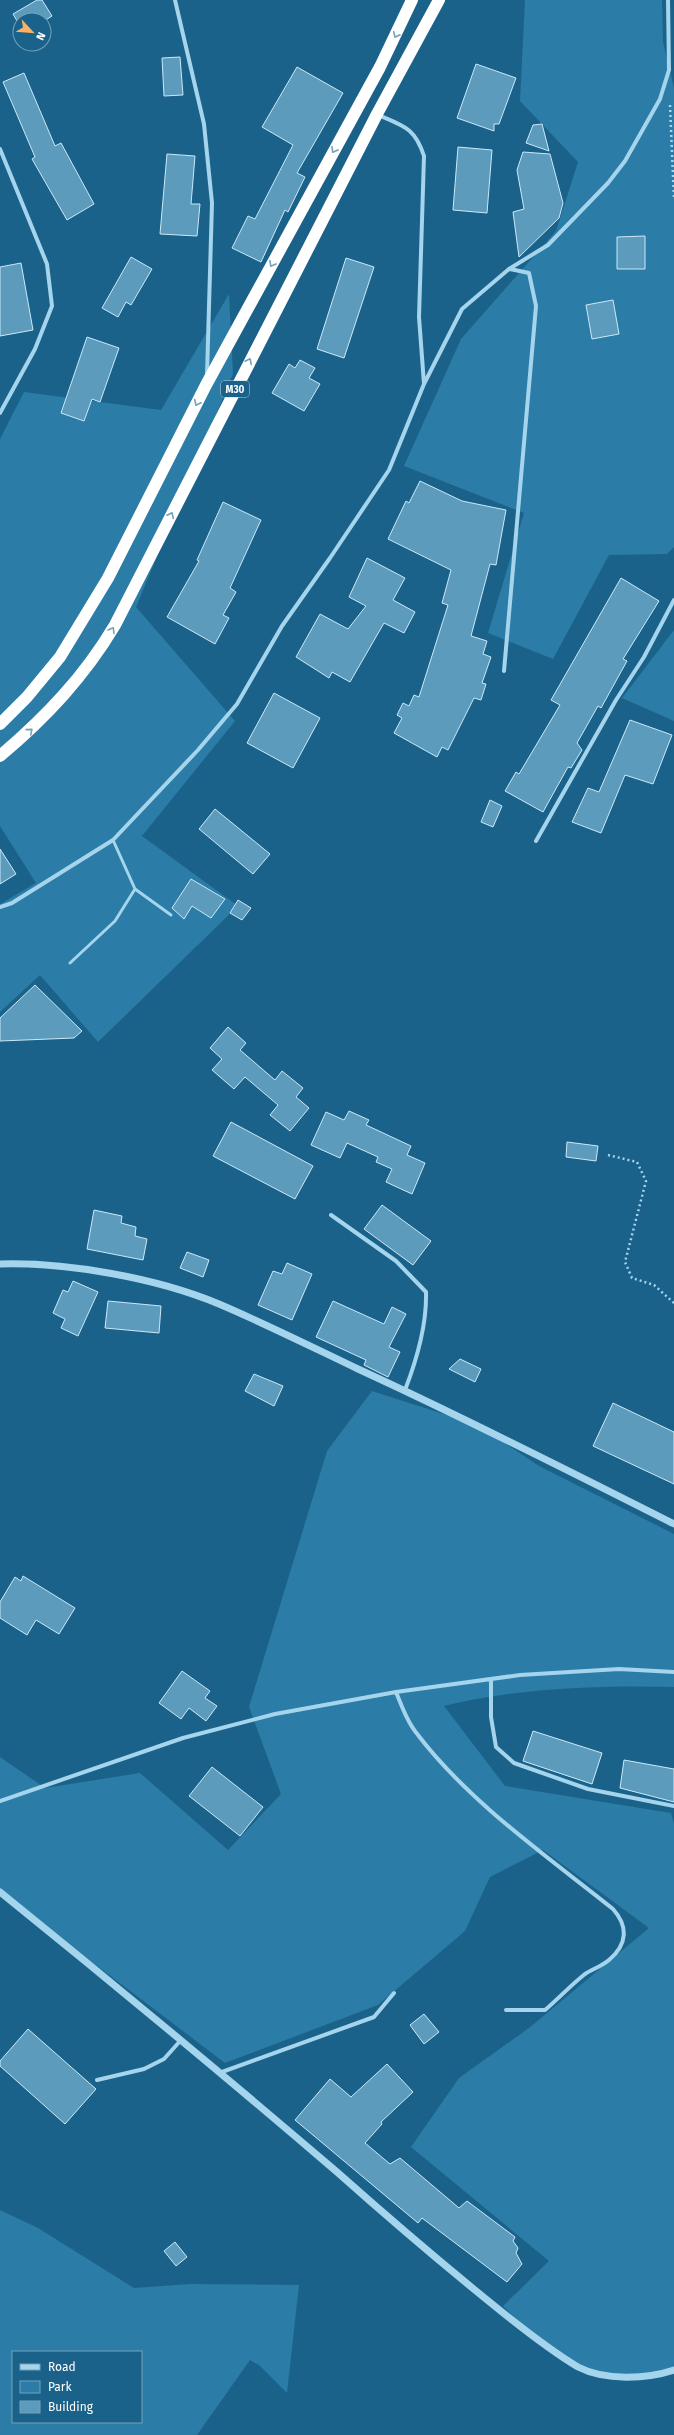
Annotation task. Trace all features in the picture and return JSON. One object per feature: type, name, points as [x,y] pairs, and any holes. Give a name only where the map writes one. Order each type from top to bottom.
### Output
[{"type":"highway","name":"M30","points":[[0,756],[56,705],[98,653],[115,626],[377,114],[439,0]]},
{"type":"highway","name":"M30","points":[[0,724],[46,675],[79,629],[108,578],[206,385],[380,67],[412,1]]},
{"type":"street","points":[[175,0],[204,124],[212,203],[206,385]]},
{"type":"street","points":[[0,907],[12,902],[113,840],[198,750],[237,704],[282,626],[389,470],[424,384],[462,309],[509,269],[548,246],[608,183],[628,155],[660,100],[668,70],[668,0]]},
{"type":"street","points":[[377,114],[405,127],[419,140],[424,156],[419,317],[424,384]]},
{"type":"street","points":[[0,149],[47,264],[52,306],[35,349],[0,413]]},
{"type":"street","points":[[504,671],[536,306],[529,273],[509,269]]},
{"type":"street","points":[[536,841],[616,700],[648,650],[674,600]]},
{"type":"street","points":[[331,1214],[396,1261],[426,1292],[427,1308],[421,1341],[405,1390]]},
{"type":"street","points":[[0,1264],[19,1263],[79,1269],[173,1288],[218,1304],[405,1390],[674,1524]]},
{"type":"street","points":[[0,1802],[183,1738],[275,1714],[396,1692],[520,1675],[612,1670],[674,1672]]},
{"type":"street","points":[[491,1680],[490,1717],[496,1747],[514,1763],[588,1789],[674,1806]]},
{"type":"street","points":[[396,1692],[404,1712],[418,1735],[476,1796],[622,1919],[625,1932],[621,1945],[610,1960],[586,1974],[545,2010],[506,2010]]},
{"type":"street","points":[[0,1892],[222,2072],[461,2280],[540,2342],[580,2367],[593,2372],[636,2377],[660,2375],[674,2370]]},
{"type":"street","points":[[222,2072],[374,2017],[394,1993]]},
{"type":"street","points":[[97,2080],[144,2070],[164,2059],[181,2040]]},
{"type":"lane","points":[[113,840],[135,889],[171,915]]},
{"type":"lane","points":[[70,963],[115,921],[135,889]]},
{"type":"path","points":[[670,100],[674,200]]},
{"type":"path","points":[[608,1154],[637,1162],[646,1181],[625,1262],[632,1278],[654,1285],[674,1303]]},
{"type":"green space","points":[[525,0],[662,0],[663,42],[674,88],[674,547],[667,554],[609,555],[553,659],[488,633],[524,513],[404,466],[461,339],[556,231],[578,162],[520,101]]},
{"type":"green space","points":[[229,294],[233,374],[136,607],[235,721],[142,836],[238,906],[98,1042],[40,975],[0,1012],[0,904],[36,883],[0,826],[0,439],[24,392],[161,410]]},
{"type":"green space","points":[[674,630],[674,721],[622,698]]},
{"type":"green space","points":[[372,1391],[478,1425],[539,1466],[674,1534],[674,1687],[588,1687],[558,1689],[500,1695],[444,1706],[505,1786],[671,1813],[674,1824],[674,2369],[644,2376],[594,2372],[548,2350],[503,2306],[549,2261],[411,2147],[459,2078],[529,2028],[649,1928],[543,1850],[490,1877],[465,1931],[378,2005],[225,2063],[0,1892],[0,1757],[45,1788],[140,1773],[228,1850],[281,1794],[249,1707],[327,1451]]},
{"type":"green space","points":[[0,2210],[38,2228],[134,2288],[190,2284],[299,2285],[287,2393],[259,2365],[250,2360],[197,2435],[0,2435]]},
{"type":"building","points":[[37,0],[42,0],[50,12],[16,12]]},
{"type":"building","points":[[180,57],[183,95],[164,96],[162,58]]},
{"type":"building","points":[[476,64],[516,78],[499,124],[494,124],[494,131],[457,118]]},
{"type":"building","points":[[297,67],[343,93],[297,173],[305,177],[288,212],[285,210],[261,262],[232,248],[248,216],[255,219],[293,145],[262,127]]},
{"type":"building","points":[[24,73],[55,146],[61,143],[94,204],[67,220],[32,159],[35,157],[3,82]]},
{"type":"building","points":[[542,124],[549,151],[526,143],[533,125]]},
{"type":"building","points":[[458,147],[492,150],[487,213],[453,210]]},
{"type":"building","points":[[523,152],[550,154],[563,203],[559,218],[519,257],[513,212],[524,209],[517,170]]},
{"type":"building","points":[[167,154],[195,156],[191,204],[200,204],[197,236],[160,234]]},
{"type":"building","points":[[645,236],[645,269],[617,269],[617,237]]},
{"type":"building","points":[[131,257],[152,269],[131,305],[126,302],[118,317],[102,308]]},
{"type":"building","points":[[346,258],[374,267],[344,358],[317,349]]},
{"type":"building","points":[[21,263],[33,330],[0,336],[0,267]]},
{"type":"building","points":[[613,300],[619,334],[592,339],[586,305]]},
{"type":"building","points":[[87,337],[119,348],[100,402],[92,399],[84,421],[61,413]]},
{"type":"building","points":[[300,360],[315,368],[309,378],[320,384],[304,411],[272,393],[289,364],[295,368]]},
{"type":"building","points":[[420,481],[462,501],[506,510],[496,565],[490,564],[471,636],[487,641],[483,654],[491,657],[482,683],[486,684],[481,700],[474,698],[448,750],[442,747],[437,757],[394,733],[402,718],[397,715],[403,703],[409,706],[414,695],[419,697],[448,605],[442,603],[451,570],[388,539],[406,501],[409,503]]},
{"type":"building","points":[[223,502],[261,520],[230,588],[236,592],[223,615],[229,618],[215,644],[167,617],[199,561],[197,560]]},
{"type":"building","points":[[367,558],[405,578],[393,600],[415,612],[404,633],[384,623],[350,682],[332,672],[329,678],[296,657],[320,614],[348,629],[366,606],[349,597]]},
{"type":"building","points":[[621,578],[659,601],[623,659],[627,661],[601,708],[598,706],[577,743],[582,750],[571,768],[568,767],[543,812],[505,791],[516,772],[519,774],[560,705],[551,700]]},
{"type":"building","points":[[274,693],[320,718],[293,768],[247,743]]},
{"type":"building","points":[[630,720],[672,735],[653,784],[625,775],[601,833],[572,822],[588,788],[599,792]]},
{"type":"building","points":[[490,800],[502,806],[493,827],[481,822]]},
{"type":"building","points":[[215,809],[270,854],[253,874],[199,829]]},
{"type":"building","points":[[0,849],[16,874],[0,884]]},
{"type":"building","points":[[191,879],[225,899],[211,918],[192,906],[184,919],[172,908]]},
{"type":"building","points":[[238,900],[251,908],[242,920],[230,913]]},
{"type":"building","points":[[35,985],[82,1031],[74,1038],[0,1041],[0,1018]]},
{"type":"building","points":[[228,1027],[246,1043],[240,1050],[275,1080],[282,1071],[303,1088],[296,1097],[309,1108],[290,1131],[270,1115],[278,1105],[245,1077],[234,1089],[212,1070],[222,1059],[210,1048]]},
{"type":"building","points":[[349,1111],[369,1120],[366,1125],[411,1146],[407,1155],[425,1163],[412,1194],[386,1182],[392,1169],[376,1162],[378,1157],[347,1143],[340,1158],[311,1145],[326,1112],[344,1120]]},
{"type":"building","points":[[231,1122],[313,1166],[295,1199],[213,1156]]},
{"type":"building","points":[[567,1142],[598,1146],[596,1161],[566,1157]]},
{"type":"building","points":[[382,1205],[431,1241],[413,1265],[364,1229]]},
{"type":"building","points":[[94,1210],[122,1216],[121,1223],[136,1227],[135,1236],[147,1239],[143,1260],[87,1249]]},
{"type":"building","points":[[187,1252],[209,1260],[203,1277],[180,1268]]},
{"type":"building","points":[[287,1263],[312,1274],[292,1320],[258,1305],[273,1271],[282,1274]]},
{"type":"building","points":[[73,1281],[98,1292],[78,1336],[61,1328],[65,1319],[53,1313],[63,1290],[68,1292]]},
{"type":"building","points":[[108,1301],[161,1306],[159,1333],[105,1328]]},
{"type":"building","points":[[333,1301],[384,1324],[392,1307],[406,1314],[389,1347],[400,1352],[388,1377],[364,1365],[366,1360],[316,1337]]},
{"type":"building","points":[[460,1359],[481,1369],[475,1382],[449,1369]]},
{"type":"building","points":[[254,1374],[283,1386],[274,1406],[245,1391]]},
{"type":"building","points":[[613,1403],[674,1432],[674,1484],[593,1446]]},
{"type":"building","points":[[23,1576],[75,1608],[59,1634],[36,1620],[27,1635],[0,1618],[0,1602],[15,1577],[21,1581]]},
{"type":"building","points":[[182,1671],[210,1691],[205,1698],[217,1706],[206,1721],[189,1708],[181,1719],[159,1703]]},
{"type":"building","points":[[533,1731],[602,1753],[592,1784],[523,1761]]},
{"type":"building","points":[[624,1760],[674,1769],[674,1802],[620,1788]]},
{"type":"building","points":[[212,1767],[263,1807],[240,1836],[189,1796]]},
{"type":"building","points":[[424,2014],[439,2032],[424,2044],[410,2025]]},
{"type":"building","points":[[28,2029],[96,2089],[65,2124],[0,2066],[0,2061]]},
{"type":"building","points":[[387,2064],[413,2092],[381,2122],[382,2124],[365,2143],[390,2164],[400,2158],[459,2208],[467,2201],[515,2237],[513,2241],[518,2248],[516,2253],[522,2264],[507,2282],[422,2218],[418,2223],[295,2120],[330,2079],[351,2097]]},
{"type":"building","points":[[175,2242],[187,2257],[176,2266],[164,2251]]}]
